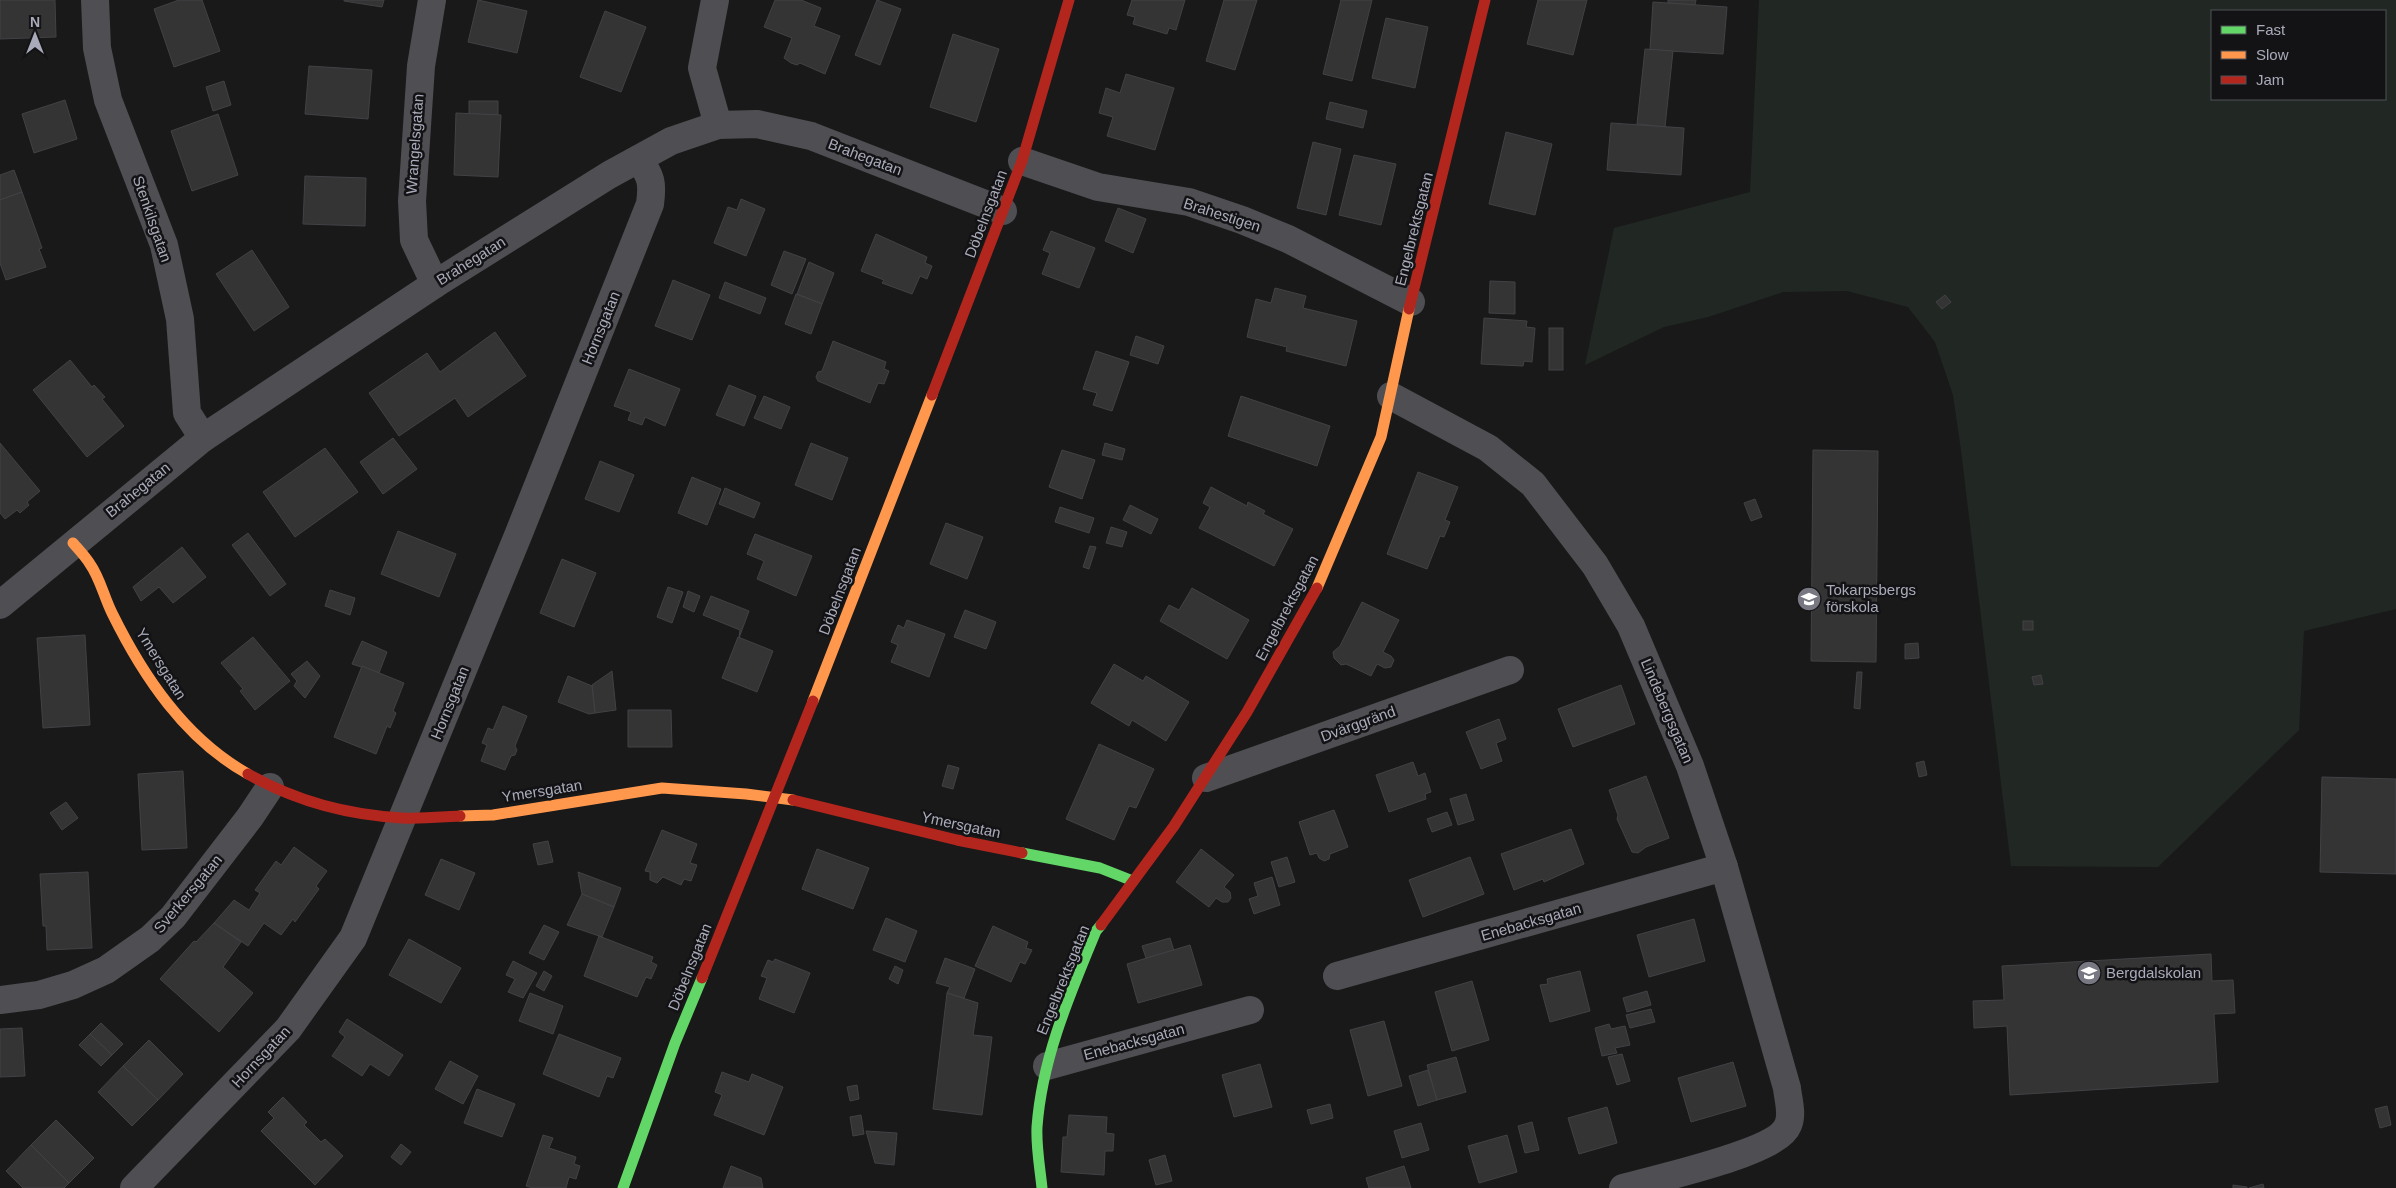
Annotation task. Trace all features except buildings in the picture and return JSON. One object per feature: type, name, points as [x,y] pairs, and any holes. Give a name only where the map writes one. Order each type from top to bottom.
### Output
[{"type":"street","name":"Stenkilsgatan","points":[[95,0],[97,48],[108,100],[164,245],[180,319],[187,413],[203,438]]},
{"type":"street","name":"Wrangelsgatan","points":[[432,0],[421,66],[412,201],[414,240],[434,284]]},
{"type":"street","points":[[715,0],[702,68],[718,125]]},
{"type":"street","name":"Döbelnsgatan","points":[[622,1188],[675,1043],[776,800],[1003,212],[1022,160],[1070,0]]},
{"type":"street","name":"Engelbrektsgatan","points":[[1042,1188],[1037,1128],[1046,1066],[1063,1011],[1096,930],[1206,778],[1247,712],[1320,583],[1381,437],[1411,302],[1485,0]]},
{"type":"street","name":"Brahegatan","points":[[0,604],[203,438],[434,284],[671,141],[718,125],[757,124],[811,136],[1003,212]]},
{"type":"street","name":"Hornsgatan","points":[[134,1188],[288,1029],[353,938],[650,204],[652,186],[649,175],[639,159]]},
{"type":"street","name":"Brahestigen","points":[[1022,160],[1098,186],[1189,202],[1242,220],[1288,239],[1411,302]]},
{"type":"street","name":"Lindebergsgatan","points":[[1391,396],[1488,448],[1533,484],[1595,565],[1631,626],[1690,766],[1724,867],[1787,1088],[1790,1114],[1788,1125],[1778,1138],[1746,1153],[1624,1188]]},
{"type":"street","name":"Ymersgatan","points":[[73,543],[91,565],[112,613],[168,705],[195,735],[228,763],[270,787],[306,800],[352,812],[403,818],[493,815],[662,788],[746,794],[776,800],[804,802],[957,840],[1100,868],[1133,881]]},
{"type":"street","name":"Dvärggränd","points":[[1206,778],[1510,670]]},
{"type":"street","name":"Sverkersgatan","points":[[0,1000],[39,995],[74,985],[106,970],[150,939],[173,917],[250,817],[270,787]]},
{"type":"street","name":"Enebacksgatan","points":[[1337,976],[1724,867]]},
{"type":"street","name":"Enebacksgatan","points":[[1046,1066],[1250,1010]]},
{"type":"shaded area","points":[[1759,0],[2396,0],[2396,609],[2304,631],[2299,730],[2158,867],[2011,866],[1961,450],[1953,395],[1935,342],[1908,307],[1847,291],[1783,292],[1708,317],[1664,327],[1585,365],[1614,228],[1750,192]]},
{"type":"traffic: fast","points":[[1022,853],[1100,868],[1133,881]]},
{"type":"traffic: fast","points":[[1042,1188],[1037,1127],[1045,1076],[1067,1003],[1096,931],[1101,925]]},
{"type":"traffic: fast","points":[[623,1188],[675,1043],[702,978]]},
{"type":"traffic: slow","points":[[1317,588],[1381,437],[1409,309]]},
{"type":"traffic: slow","points":[[813,701],[932,395]]},
{"type":"traffic: slow","points":[[73,543],[93,569],[109,607],[137,660],[168,704],[205,743],[225,760],[248,774]]},
{"type":"traffic: slow","points":[[460,816],[493,815],[662,788],[746,794],[793,800]]},
{"type":"traffic: jam","points":[[932,395],[1022,161],[1069,0]]},
{"type":"traffic: jam","points":[[1409,309],[1485,0]]},
{"type":"traffic: jam","points":[[1101,925],[1174,826],[1247,712],[1317,588]]},
{"type":"traffic: jam","points":[[702,978],[813,701]]},
{"type":"traffic: jam","points":[[248,774],[266,784],[303,799],[362,814],[402,818],[460,816]]},
{"type":"traffic: jam","points":[[793,800],[957,840],[1022,853]]},
{"type":"place","name":"Tokarpsbergs förskola","points":[[1809,599]]},
{"type":"place","name":"Bergdalskolan","points":[[2089,973]]}]
